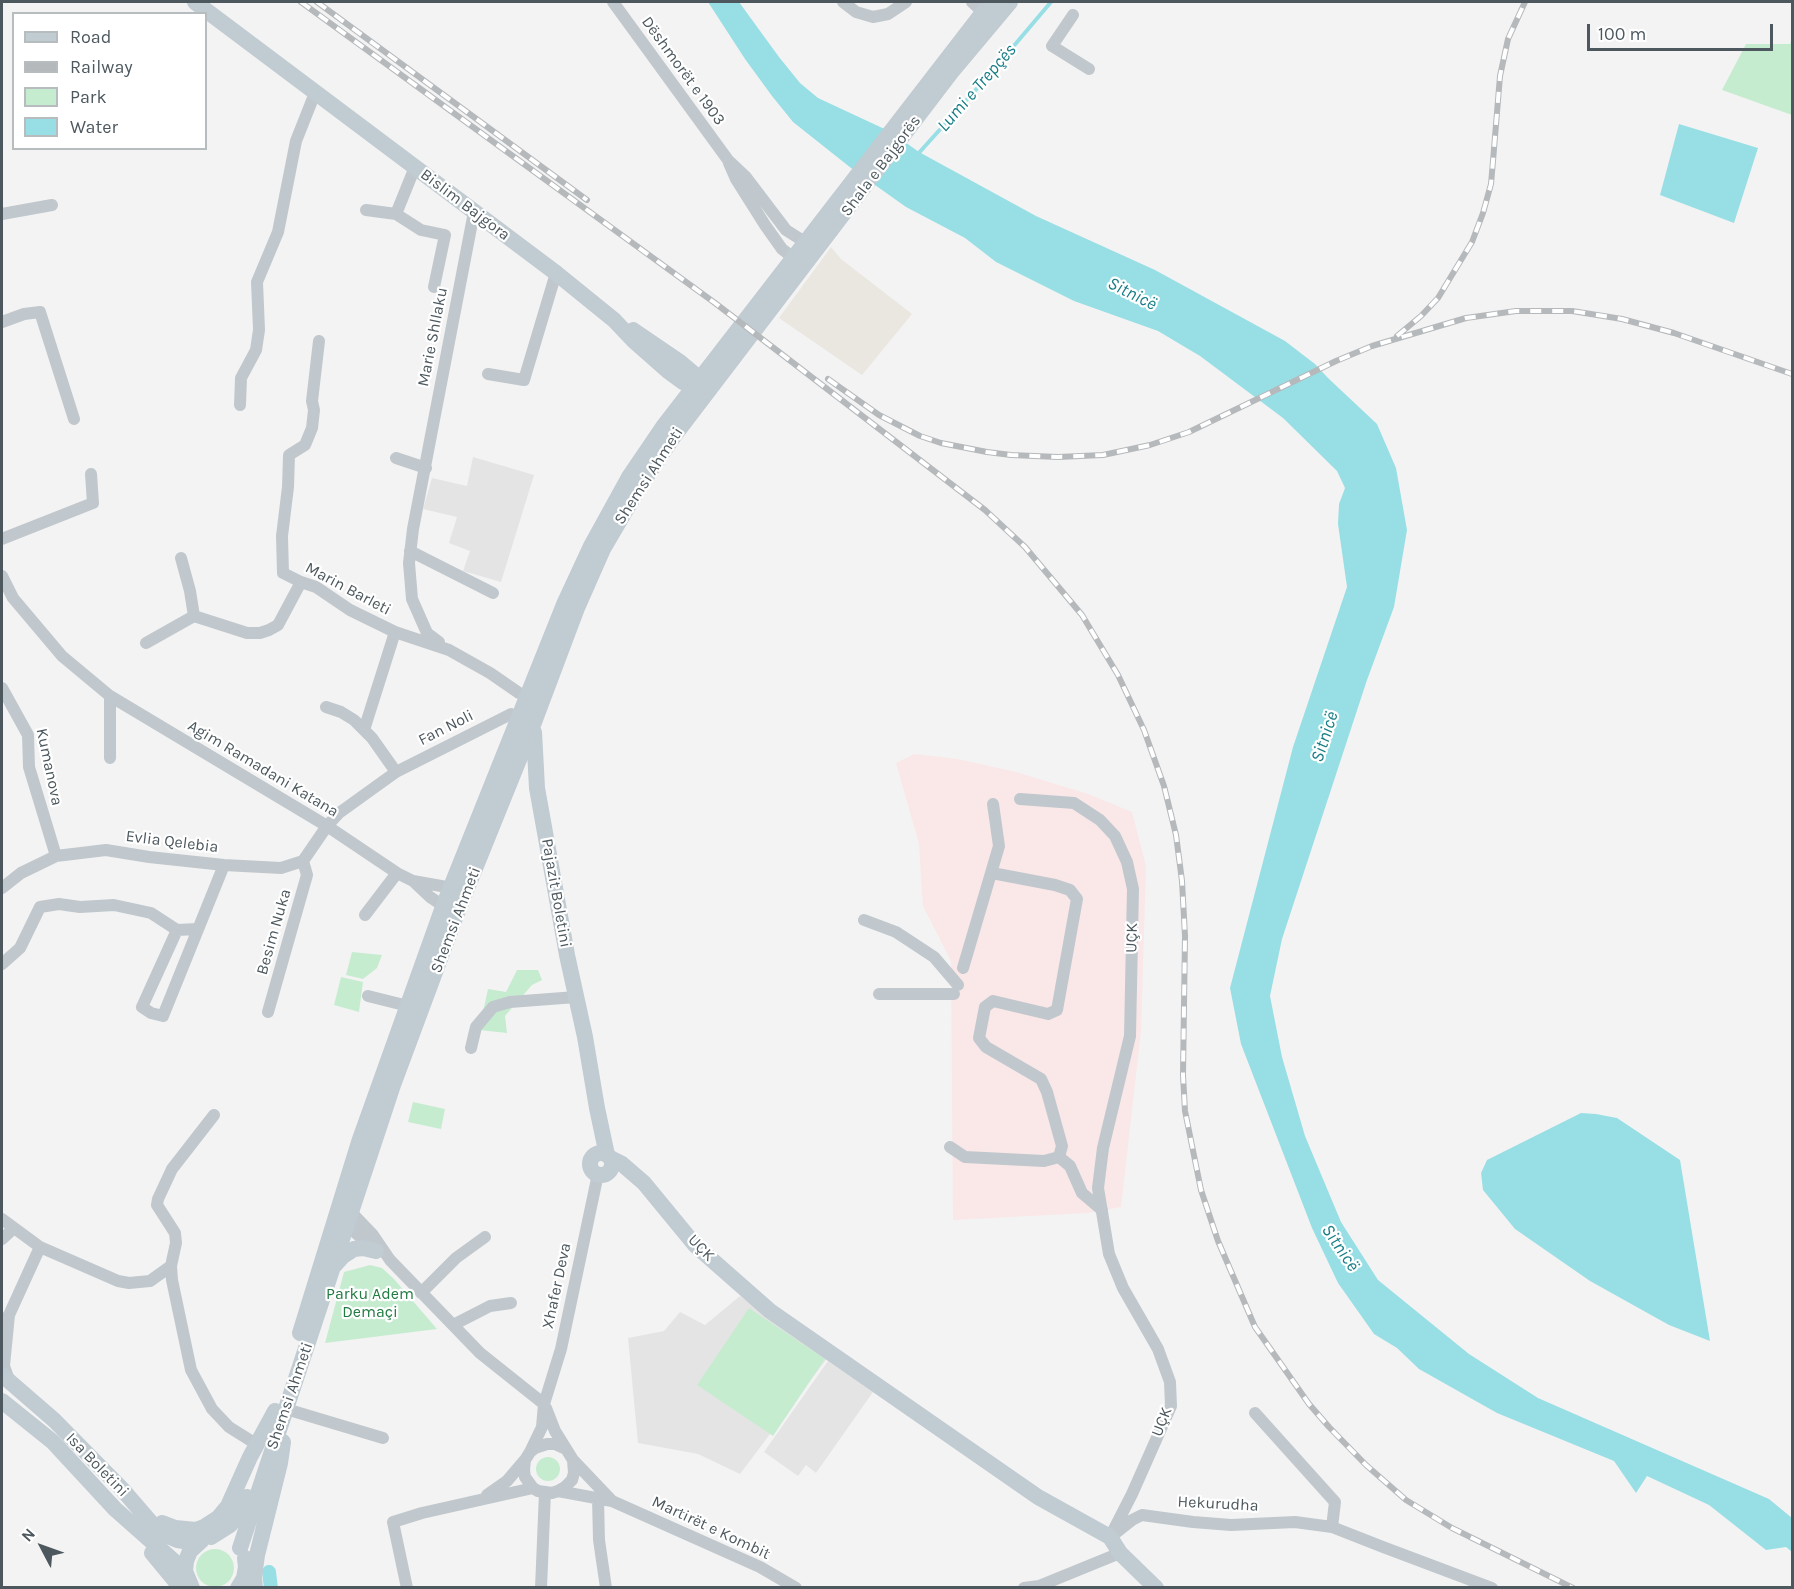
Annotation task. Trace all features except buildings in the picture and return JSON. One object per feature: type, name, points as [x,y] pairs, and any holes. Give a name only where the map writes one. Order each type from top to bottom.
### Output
[{"type":"main road","name":"Bislim Bajgora","points":[[195,2],[556,273],[614,320],[634,341],[674,366],[700,386]]},
{"type":"main road","name":"Shala e Bajgorës","points":[[748,328],[948,67],[1010,2]]},
{"type":"main road","name":"Shala e Bajgorës","points":[[948,67],[982,5]]},
{"type":"main road","name":"Shemsi Ahmeti","points":[[520,721],[577,608],[603,549],[713,361],[748,328]]},
{"type":"main road","name":"Shemsi Ahmeti","points":[[240,1548],[281,1410],[344,1214],[384,1069],[408,1006],[501,786],[534,682],[591,546],[628,477],[663,427],[748,328]]},
{"type":"main road","points":[[663,427],[672,395],[674,366],[713,361]]},
{"type":"main road","name":"Pajazit Boletini","points":[[520,721],[537,788],[585,1037],[597,1108],[603,1163]]},
{"type":"main road","points":[[501,786],[537,788]]},
{"type":"main road","name":"Shemsi Ahmeti","points":[[204,1540],[222,1532],[238,1516],[253,1482],[333,1269],[344,1214],[393,1085],[450,910]]},
{"type":"main road","name":"UÇK","points":[[603,1163],[619,1177],[644,1183],[695,1245],[770,1311],[1038,1497],[1110,1538]]},
{"type":"main road","points":[[333,1269],[343,1256],[354,1249],[380,1249]]},
{"type":"main road","name":"Isa Boletini","points":[[6,1379],[54,1420],[122,1489],[159,1532],[177,1540],[204,1540],[221,1537],[240,1548]]},
{"type":"main road","name":"Isa Boletini","points":[[2,1401],[53,1443],[183,1579]]},
{"type":"main road","points":[[122,1489],[144,1510],[169,1526],[187,1530],[204,1527],[219,1518],[228,1506],[256,1443],[281,1410]]},
{"type":"main road","points":[[243,1587],[254,1577],[257,1555],[280,1463],[281,1410]]},
{"type":"main road","points":[[1110,1538],[1147,1585]]},
{"type":"main road","points":[[192,1587],[183,1579],[186,1561],[190,1551],[204,1540]]},
{"type":"main road","points":[[240,1548],[245,1557],[246,1567],[243,1587]]},
{"type":"street","name":"Dëshmorët e 1903","points":[[613,2],[728,159],[745,176],[786,230],[811,246]]},
{"type":"street","points":[[843,2],[856,12],[873,16],[888,14],[906,2]]},
{"type":"street","points":[[1073,15],[1052,46],[1089,69]]},
{"type":"street","points":[[240,405],[241,378],[256,351],[259,330],[257,282],[279,232],[296,141],[315,93]]},
{"type":"street","name":"Dëshmorët e 1903","points":[[728,159],[736,179],[765,225],[782,249],[799,262]]},
{"type":"street","points":[[396,214],[416,167]]},
{"type":"street","points":[[2,214],[52,205]]},
{"type":"street","points":[[366,210],[396,214],[421,230],[445,234],[434,287]]},
{"type":"street","name":"Marie Shllaku","points":[[449,650],[427,633],[411,599],[410,551],[474,212]]},
{"type":"street","points":[[488,374],[524,380],[556,273]]},
{"type":"street","points":[[2,322],[24,314],[40,312],[74,419]]},
{"type":"street","name":"Marin Barleti","points":[[320,341],[312,401],[314,419],[310,436],[305,445],[289,455],[288,487],[283,514],[283,573],[316,587],[351,610],[394,632],[449,650],[490,673],[519,693]]},
{"type":"street","points":[[396,458],[426,468]]},
{"type":"street","points":[[2,539],[93,503],[91,474]]},
{"type":"street","points":[[410,551],[494,593]]},
{"type":"street","points":[[181,558],[194,616]]},
{"type":"street","name":"Agim Ramadani Katana","points":[[2,576],[14,598],[62,656],[110,696],[327,826],[397,873],[413,881],[450,910]]},
{"type":"street","points":[[146,643],[194,616],[247,633],[261,633],[278,625],[301,582]]},
{"type":"street","points":[[364,730],[394,632]]},
{"type":"street","points":[[520,721],[514,699],[534,682]]},
{"type":"street","name":"Kumanova","points":[[2,688],[28,735],[30,767],[56,856]]},
{"type":"street","points":[[110,696],[110,758]]},
{"type":"street","points":[[326,707],[341,712],[364,730],[396,772]]},
{"type":"street","name":"Fan Noli","points":[[327,826],[339,813],[396,772],[520,721]]},
{"type":"street","name":"UÇK","points":[[1020,799],[1074,803],[1100,820],[1115,836],[1127,862],[1133,889],[1130,1036],[1103,1148],[1098,1188],[1109,1254],[1123,1288],[1158,1349],[1170,1382],[1171,1406],[1110,1538]]},
{"type":"street","points":[[963,968],[999,846],[993,804]]},
{"type":"street","points":[[303,861],[327,826]]},
{"type":"street","name":"Evlia Qelebia","points":[[2,888],[21,873],[56,856],[106,850],[149,858],[224,865],[281,868],[303,861]]},
{"type":"street","name":"Besim Nuka","points":[[268,1012],[307,875],[303,861]]},
{"type":"street","points":[[177,930],[142,1007],[151,1013],[163,1016],[224,865]]},
{"type":"street","points":[[365,915],[397,873]]},
{"type":"street","points":[[992,873],[1055,885],[1070,890],[1077,899],[1057,1010],[1048,1014],[993,1001],[985,1007],[979,1038],[986,1047],[1041,1079],[1047,1092],[1062,1146],[1059,1157]]},
{"type":"street","name":"Agim Ramadani Katana","points":[[413,881],[459,889]]},
{"type":"street","points":[[2,964],[20,948],[40,907],[59,904],[80,907],[114,905],[151,913],[177,930],[197,929]]},
{"type":"street","points":[[864,920],[896,932],[934,957],[956,990],[879,994]]},
{"type":"street","points":[[368,996],[408,1006]]},
{"type":"street","points":[[471,1048],[476,1027],[493,1007],[510,1002],[576,997]]},
{"type":"street","points":[[214,1115],[172,1169],[158,1199],[159,1209],[175,1233],[176,1243],[171,1266],[172,1280],[191,1370],[212,1409],[229,1427],[256,1443]]},
{"type":"street","points":[[950,1147],[965,1157],[1044,1161],[1059,1157]]},
{"type":"street","points":[[1059,1157],[1070,1166],[1082,1193],[1102,1210]]},
{"type":"street","name":"Xhafer Deva","points":[[544,1404],[561,1349],[603,1163]]},
{"type":"street","points":[[344,1214],[480,1353],[544,1404],[555,1431],[573,1460],[572,1480],[565,1488],[558,1491],[539,1490],[476,1501],[393,1522],[407,1587]]},
{"type":"street","points":[[2,1219],[40,1247],[118,1281],[129,1283],[150,1281],[171,1266]]},
{"type":"street","points":[[2,1239],[14,1228]]},
{"type":"street","points":[[421,1293],[456,1258],[485,1237]]},
{"type":"street","points":[[6,1379],[3,1366],[5,1320],[40,1247]]},
{"type":"street","points":[[453,1325],[490,1306],[511,1303]]},
{"type":"street","points":[[541,1587],[539,1490],[525,1477],[528,1456],[542,1427],[544,1404]]},
{"type":"street","points":[[281,1410],[383,1438]]},
{"type":"street","points":[[1255,1413],[1335,1502],[1332,1527]]},
{"type":"street","points":[[476,1501],[502,1485],[516,1473],[535,1448],[555,1444],[566,1449]]},
{"type":"street","name":"Martirët e Kombit","points":[[573,1460],[612,1501]]},
{"type":"street","name":"Martirët e Kombit","points":[[558,1491],[612,1501],[760,1568],[796,1587]]},
{"type":"street","points":[[598,1499],[599,1540],[606,1587]]},
{"type":"street","name":"Hekurudha","points":[[1110,1538],[1142,1515],[1231,1525],[1295,1522],[1332,1527],[1492,1587]]},
{"type":"street","points":[[1024,1587],[1039,1587],[1120,1553]]},
{"type":"shaded area","points":[[831,247],[841,259],[912,314],[862,375],[779,318]]},
{"type":"shaded area","points":[[473,457],[534,475],[501,582],[463,571],[470,551],[449,543],[457,517],[423,509],[432,478],[467,486]]},
{"type":"shaded area","points":[[914,754],[957,759],[1016,772],[1088,794],[1132,812],[1146,866],[1141,1031],[1121,1207],[1087,1213],[953,1220],[951,961],[923,906],[919,844],[896,763]]},
{"type":"shaded area","points":[[740,1296],[828,1357],[740,1474],[698,1454],[638,1443],[628,1338],[664,1331],[680,1312],[705,1325]]},
{"type":"shaded area","points":[[828,1361],[873,1392],[816,1473],[806,1465],[798,1476],[764,1452]]},
{"type":"green space","points":[[1792,38],[1792,115],[1722,90],[1746,44],[1790,44]]},
{"type":"green space","points":[[352,952],[382,955],[377,968],[363,979],[346,975]]},
{"type":"green space","points":[[517,970],[538,970],[542,980],[532,985],[505,1016],[507,1033],[479,1030],[488,989],[506,992]]},
{"type":"green space","points":[[341,977],[363,982],[359,1012],[334,1005]]},
{"type":"green space","points":[[413,1102],[445,1109],[441,1129],[408,1122]]},
{"type":"green space","name":"Parku Adem Demaçi","points":[[370,1265],[382,1268],[394,1279],[437,1329],[325,1343],[344,1272]]},
{"type":"green space","points":[[749,1308],[825,1359],[773,1436],[697,1385]]},
{"type":"green space","points":[[548,1457],[553,1458],[559,1464],[559,1474],[553,1480],[548,1481],[543,1480],[537,1474],[536,1469],[537,1464],[543,1458]]},
{"type":"green space","points":[[215,1549],[229,1554],[234,1568],[229,1582],[215,1587],[201,1582],[196,1568],[201,1554]]},
{"type":"water","name":"Sitnicë","points":[[708,2],[739,2],[800,83],[818,98],[891,132],[919,152],[1036,216],[1155,270],[1285,341],[1315,364],[1377,424],[1396,468],[1407,530],[1394,607],[1367,680],[1282,939],[1270,996],[1282,1057],[1305,1136],[1341,1222],[1378,1280],[1469,1354],[1538,1398],[1769,1499],[1792,1518],[1792,1552],[1786,1547],[1766,1550],[1709,1505],[1647,1476],[1636,1493],[1614,1461],[1497,1413],[1419,1369],[1397,1348],[1374,1334],[1338,1283],[1312,1228],[1241,1044],[1230,988],[1293,747],[1347,587],[1338,524],[1339,504],[1345,488],[1337,471],[1283,418],[1200,356],[1158,331],[1074,301],[996,262],[965,238],[906,207],[851,168],[793,122],[745,59]]},
{"type":"water","points":[[1679,124],[1758,148],[1734,223],[1660,195]]},
{"type":"water","points":[[1581,1113],[1617,1118],[1680,1160],[1710,1341],[1669,1325],[1590,1281],[1515,1229],[1483,1190],[1481,1173],[1487,1160]]},
{"type":"waterway","name":"Lumi e Trepçës","points":[[917,155],[1051,2]]},
{"type":"waterway","points":[[269,1572],[271,1588]]},
{"type":"railway","points":[[301,2],[715,303],[985,510],[1025,547],[1082,615],[1118,675],[1144,730],[1164,786],[1176,835],[1182,881],[1185,936],[1183,1075],[1185,1111],[1201,1190],[1218,1241],[1255,1327],[1309,1404],[1329,1427],[1366,1465],[1406,1500],[1452,1528],[1573,1588]]},
{"type":"railway","points":[[317,2],[587,200]]},
{"type":"railway","points":[[1397,336],[1438,298],[1472,242],[1491,184],[1500,76],[1508,39],[1525,2]]},
{"type":"railway","points":[[828,379],[879,415],[920,436],[941,443],[987,452],[1058,457],[1103,455],[1150,445],[1189,432],[1372,346],[1466,318],[1516,311],[1572,311],[1622,319],[1674,333],[1792,374]]}]
